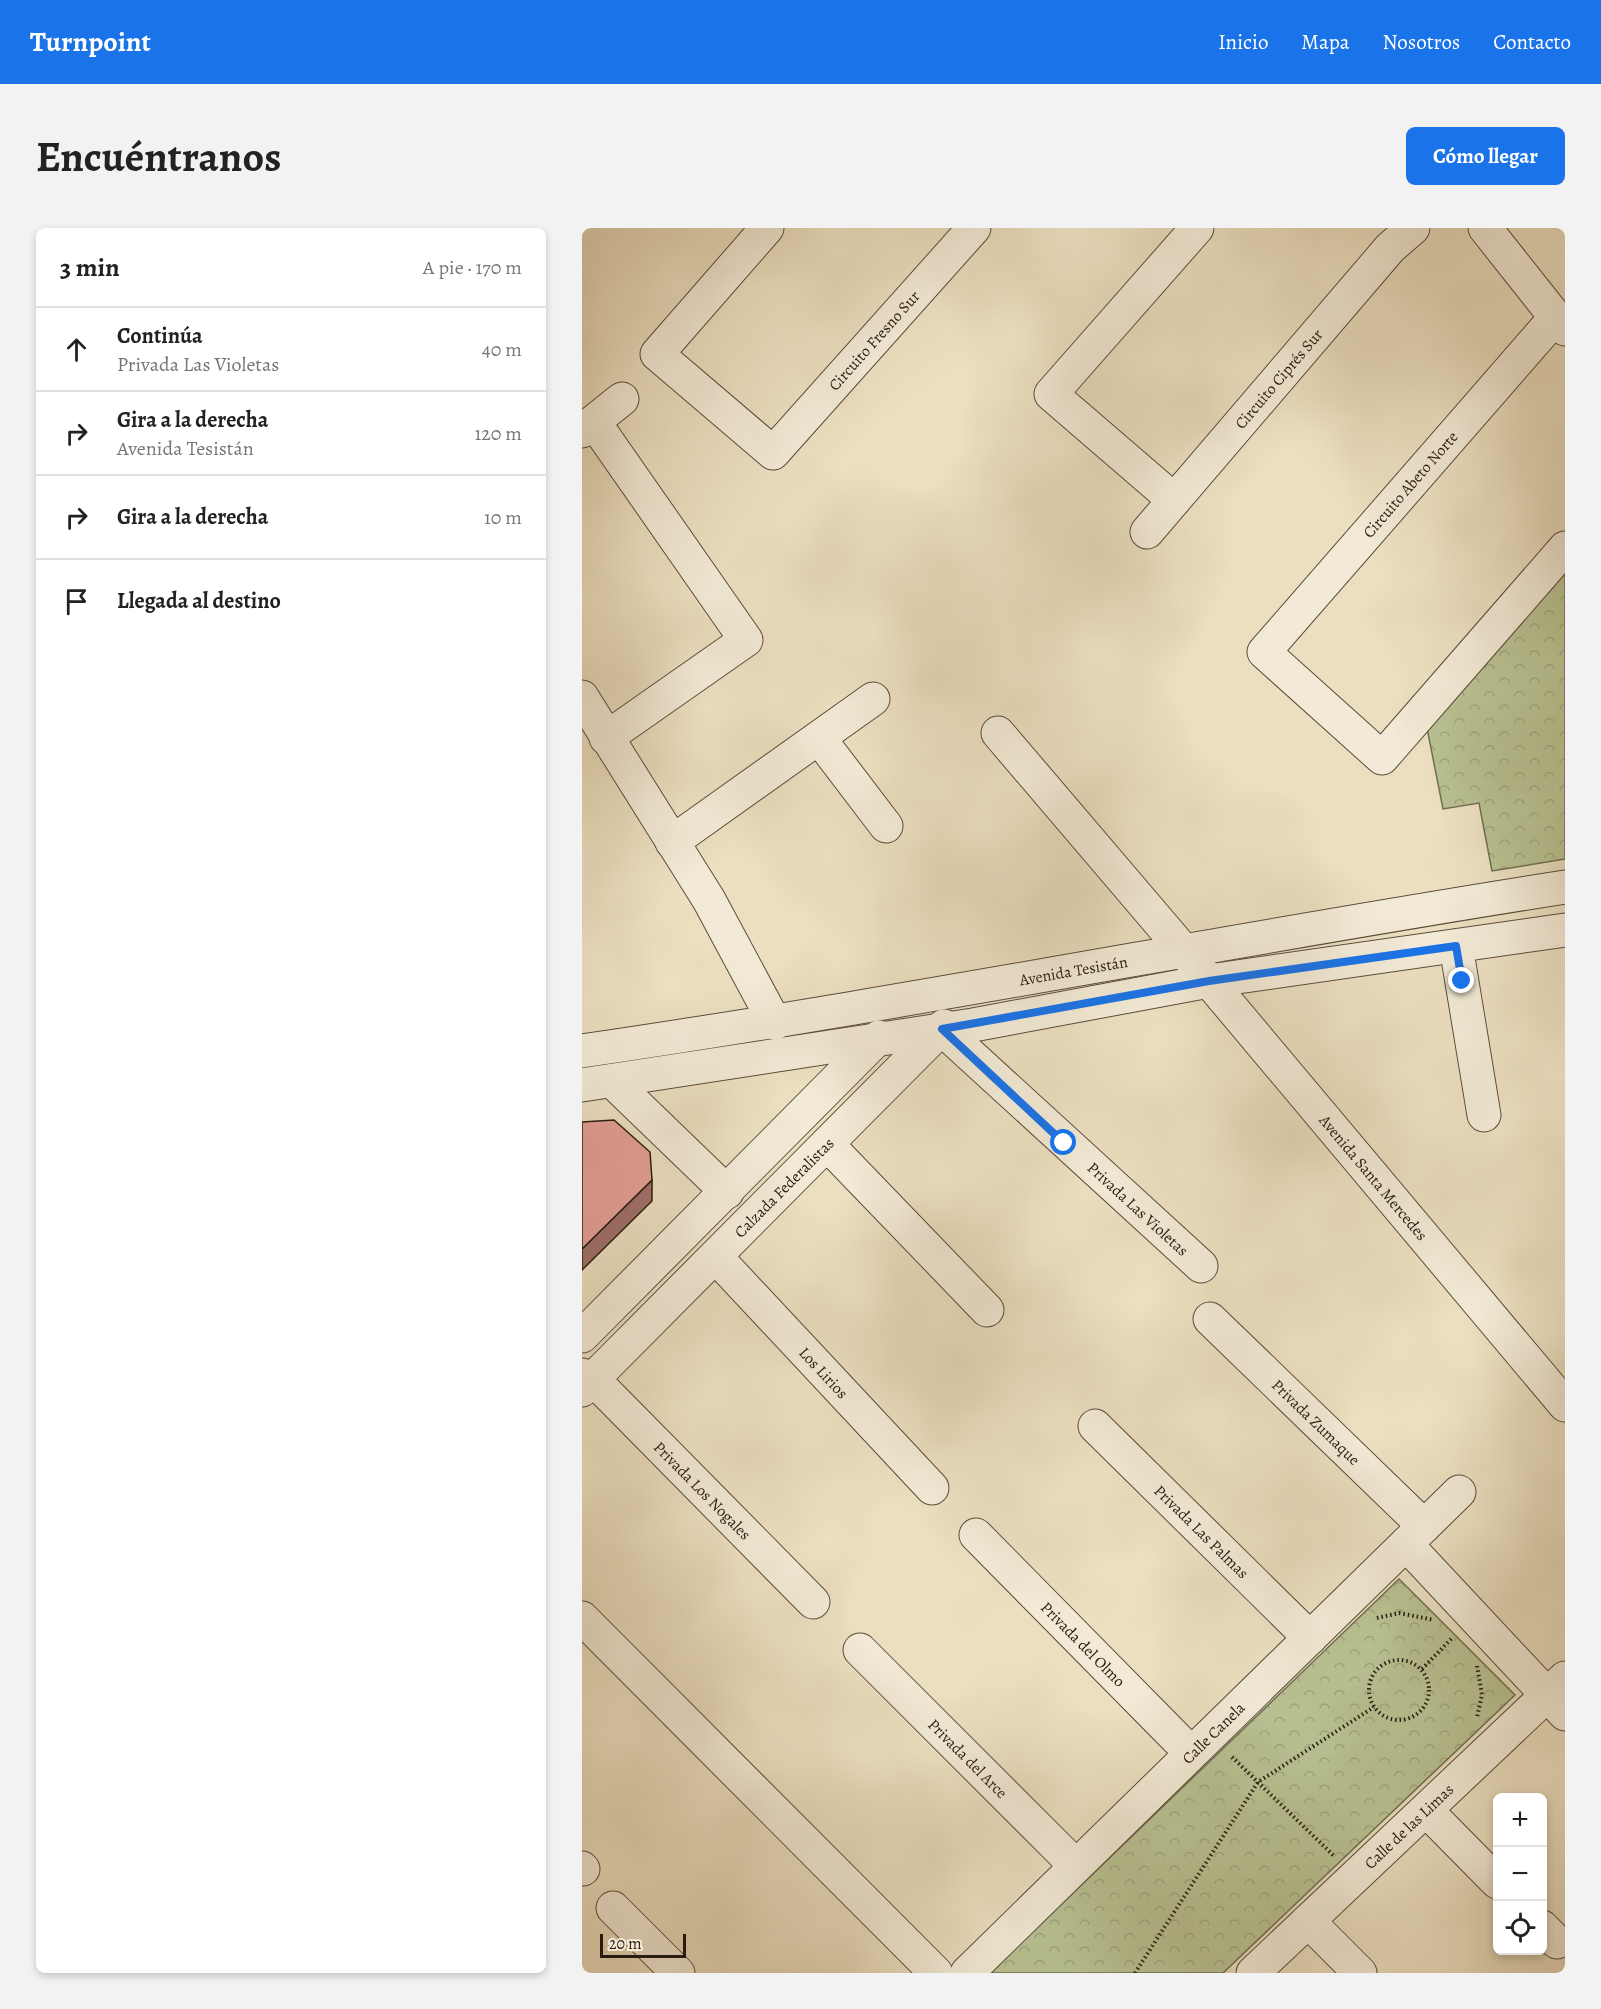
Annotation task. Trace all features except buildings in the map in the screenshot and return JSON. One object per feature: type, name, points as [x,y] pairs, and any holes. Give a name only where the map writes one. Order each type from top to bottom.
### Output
[{"type":"street","name":"Circuito Fresno Sur","points":[[767,228],[657,354],[773,453],[974,228]]},
{"type":"street","points":[[1174,500],[1051,394],[1197,228]]},
{"type":"street","name":"Circuito Ciprés Sur","points":[[1147,532],[1390,248],[1413,228]]},
{"type":"street","points":[[1485,228],[1560,323]]},
{"type":"street","name":"Circuito Abeto Norte","points":[[1560,323],[1264,652],[1382,758],[1565,548]]},
{"type":"street","points":[[606,738],[746,640],[588,427],[622,399]]},
{"type":"street","points":[[582,697],[709,900],[775,1023]]},
{"type":"street","points":[[672,842],[873,699]]},
{"type":"street","name":"Avenida Santa Mercedes","points":[[998,733],[1184,950],[1565,1405]]},
{"type":"street","points":[[819,738],[886,826]]},
{"type":"street","name":"Avenida Tesistán","points":[[582,1051],[775,1023],[1184,950],[1565,886]]},
{"type":"street","points":[[597,1083],[876,1041],[1209,981],[1565,930]]},
{"type":"street","points":[[1456,946],[1484,1115]]},
{"type":"street","name":"Calzada Federalistas","points":[[586,1382],[716,1257],[986,985]]},
{"type":"street","points":[[582,1336],[919,998]]},
{"type":"street","name":"Privada Las Violetas","points":[[942,1029],[1201,1266]]},
{"type":"street","points":[[597,1083],[727,1192]]},
{"type":"street","points":[[827,1144],[987,1310]]},
{"type":"street","name":"Los Lirios","points":[[716,1257],[932,1488]]},
{"type":"street","name":"Privada Zumaque","points":[[1210,1320],[1415,1535],[1559,1696]]},
{"type":"street","name":"Privada Los Nogales","points":[[586,1382],[813,1602]]},
{"type":"street","name":"Privada Las Palmas","points":[[1095,1426],[1310,1638]]},
{"type":"street","name":"Calle Canela","points":[[967,1973],[1459,1492]]},
{"type":"street","name":"Privada del Olmo","points":[[976,1535],[1191,1753]]},
{"type":"street","points":[[582,1618],[936,1973]]},
{"type":"street","name":"Privada del Arce","points":[[860,1650],[1076,1866]]},
{"type":"street","name":"Calle de las Limas","points":[[1253,1973],[1426,1810],[1559,1696]]},
{"type":"street","points":[[1426,1810],[1493,1878]]},
{"type":"street","points":[[613,1908],[678,1973]]},
{"type":"street","points":[[1308,1921],[1359,1973]]},
{"type":"path","points":[[1375,1618],[1399,1613],[1437,1620]]},
{"type":"path","points":[[1446,1627],[1456,1634],[1462,1643]]},
{"type":"path","points":[[1422,1669],[1456,1634]]},
{"type":"path","points":[[1404,1660],[1422,1669],[1430,1687],[1429,1697],[1419,1714],[1410,1719],[1390,1719],[1374,1707],[1369,1688],[1371,1678],[1384,1663],[1404,1660]]},
{"type":"path","points":[[1474,1728],[1482,1695],[1476,1661]]},
{"type":"path","points":[[1134,1973],[1258,1782],[1374,1707]]},
{"type":"path","points":[[1227,1752],[1339,1861]]},
{"type":"green space","points":[[1565,565],[1565,859],[1492,871],[1479,803],[1443,809],[1426,723]]},
{"type":"green space","points":[[1399,1579],[1515,1695],[1223,1973],[990,1973]]},
{"type":"route","points":[[1064,1143],[942,1029],[1209,981],[1456,946],[1462,981]]}]
